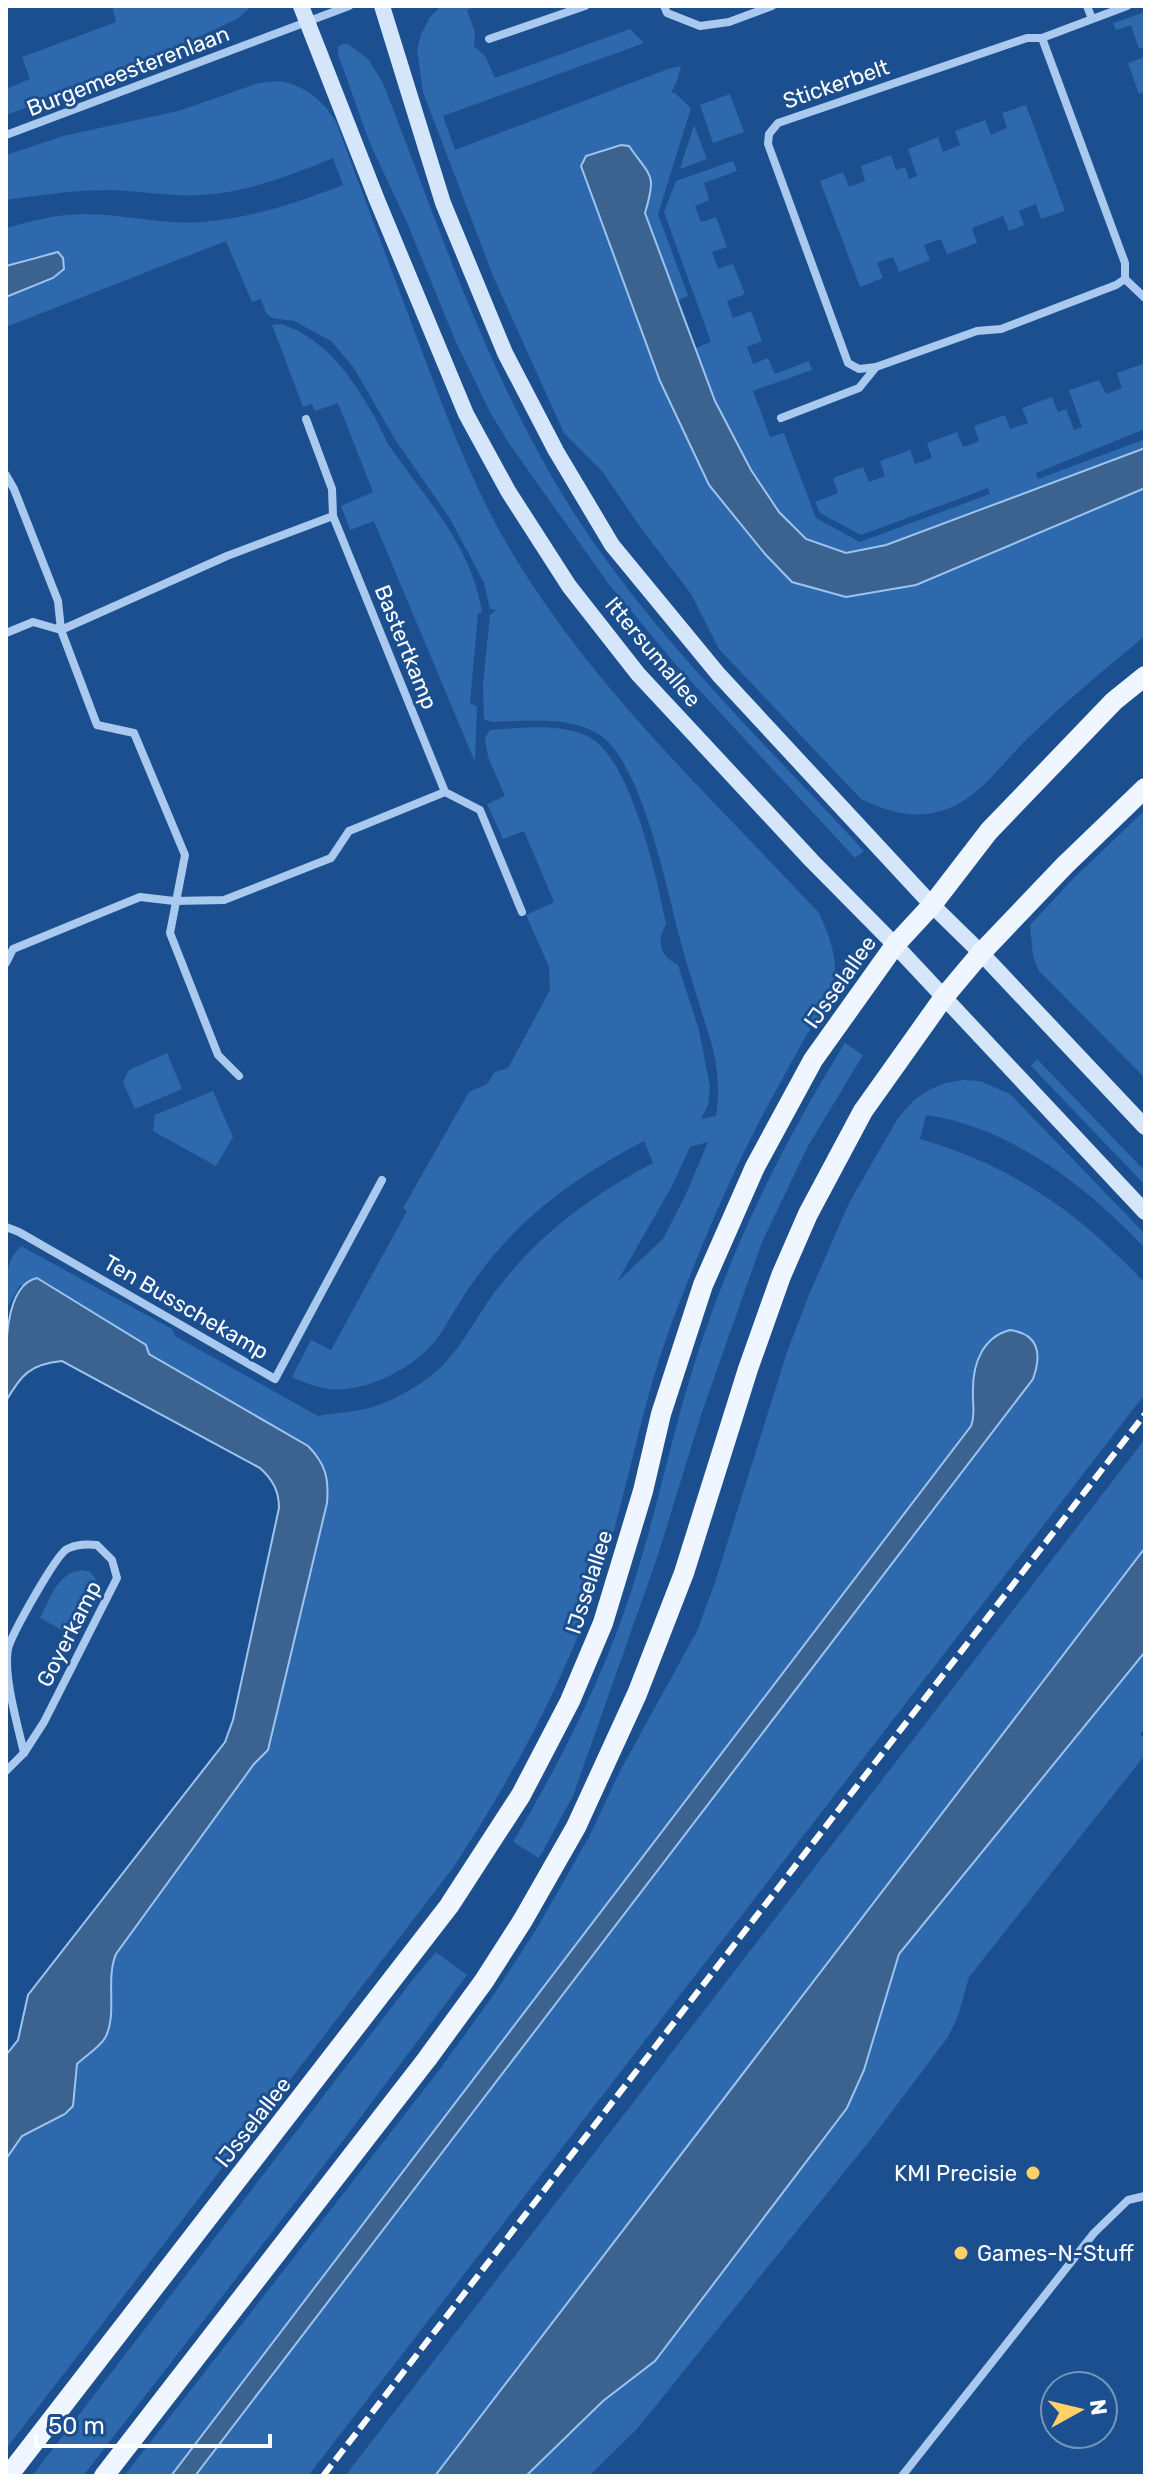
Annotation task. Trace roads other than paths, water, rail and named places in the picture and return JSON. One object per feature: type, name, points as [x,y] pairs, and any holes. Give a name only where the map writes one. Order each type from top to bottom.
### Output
[{"type":"main road","name":"IJsselallee","points":[[8,2476],[449,1906],[521,1795],[570,1701],[603,1623],[643,1491],[661,1414],[703,1285],[761,1154],[813,1060],[895,945],[932,905],[989,831],[1114,701],[1145,676]]},
{"type":"main road","points":[[104,2476],[484,1981],[576,1827],[659,1638],[707,1507],[748,1369],[781,1276],[808,1214],[863,1111],[944,997],[981,953],[1065,865],[1145,788]]},
{"type":"street","name":"Burgemeesterenlaan","points":[[6,135],[304,14],[349,6]]},
{"type":"street","name":"Ittersumallee","points":[[382,6],[443,203],[505,353],[556,451],[612,545],[719,675],[932,905],[1145,1127]]},
{"type":"street","points":[[489,39],[585,6]]},
{"type":"street","points":[[664,6],[667,13],[700,26],[729,22],[772,6]]},
{"type":"street","points":[[1087,6],[1092,19]]},
{"type":"street","name":"Stickerbelt","points":[[876,367],[859,369],[848,363],[768,144],[769,134],[778,123],[1027,38],[1042,38],[1127,6]]},
{"type":"street","name":"Ittersumallee","points":[[304,14],[466,414],[508,491],[569,586],[638,674],[1145,1212]]},
{"type":"street","points":[[1042,38],[1125,263],[1125,279],[1145,298]]},
{"type":"street","points":[[781,418],[859,388],[876,367],[977,331],[1001,329],[1125,279]]},
{"type":"street","name":"Bastertkamp","points":[[306,419],[332,489],[333,516],[445,792]]},
{"type":"street","points":[[6,475],[58,601],[61,630],[97,725],[134,733],[185,855],[170,933],[218,1055],[239,1076]]},
{"type":"street","points":[[6,633],[33,622],[61,630],[227,556],[333,516]]},
{"type":"street","points":[[6,963],[13,949],[140,897],[174,901],[224,900],[291,875],[331,858],[349,831],[445,792],[480,810],[522,912]]},
{"type":"street","name":"Ten Busschekamp","points":[[6,1227],[275,1379],[382,1180]]},
{"type":"street","name":"Goyerkamp","points":[[6,1771],[24,1753],[44,1722],[117,1578],[112,1560],[97,1545],[80,1544],[63,1550],[15,1629],[7,1651],[10,1690],[24,1753]]},
{"type":"street","points":[[902,2476],[1094,2233],[1128,2200],[1145,2196]]},
{"type":"railway","points":[[323,2476],[1145,1414]]},
{"type":"place","name":"KMI Precisie","points":[[1033,2173]]},
{"type":"place","name":"Games-N-Stuff","points":[[961,2253]]}]
